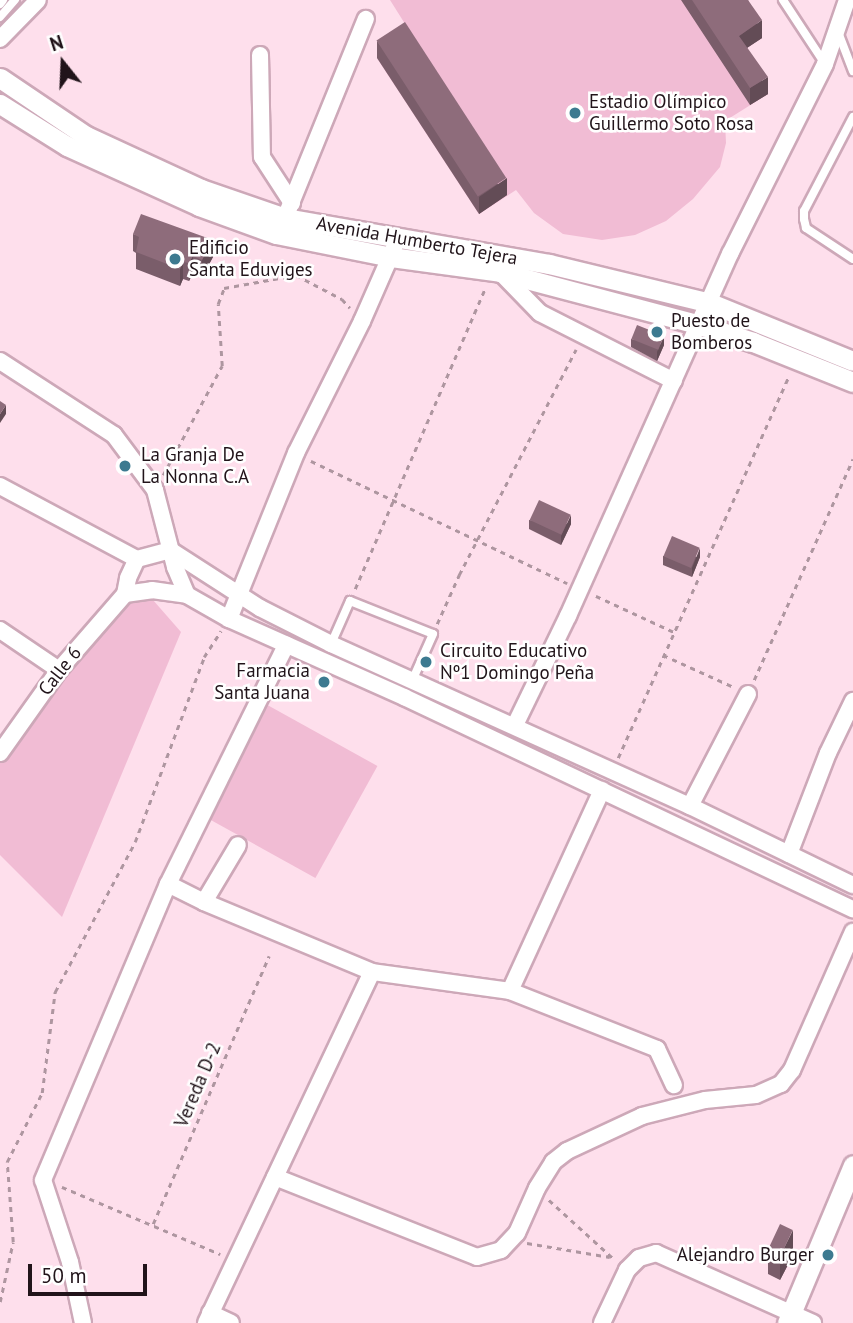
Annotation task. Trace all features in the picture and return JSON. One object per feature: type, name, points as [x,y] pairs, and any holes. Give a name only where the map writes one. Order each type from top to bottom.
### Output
[{"type":"street","points":[[0,39],[38,0]]},
{"type":"street","points":[[515,725],[580,589],[730,254],[825,64],[847,0]]},
{"type":"street","points":[[288,210],[366,19]]},
{"type":"street","points":[[260,55],[262,158],[288,210]]},
{"type":"street","name":"Avenida Humberto Tejera","points":[[0,78],[86,135],[201,189],[288,210],[394,248],[700,325],[753,341],[795,361],[853,382]]},
{"type":"street","name":"Avenida Humberto Tejera","points":[[0,104],[67,146],[199,206],[276,234],[549,264],[709,303],[853,361]]},
{"type":"street","points":[[229,619],[296,453],[362,321],[394,248]]},
{"type":"street","points":[[496,272],[540,313],[674,381]]},
{"type":"street","points":[[0,361],[114,435],[155,490],[170,550],[187,596]]},
{"type":"street","points":[[0,486],[137,559],[170,550],[239,595],[331,644],[515,725],[853,885]]},
{"type":"street","points":[[137,559],[128,578],[125,594],[152,590],[187,596],[229,619],[602,790],[853,909]]},
{"type":"street","name":"Calle 6","points":[[0,753],[59,670],[125,594]]},
{"type":"street","points":[[0,630],[59,670]]},
{"type":"street","points":[[83,1323],[70,1262],[43,1180],[168,884],[286,645]]},
{"type":"street","points":[[690,806],[748,694]]},
{"type":"street","points":[[789,854],[828,753],[853,701]]},
{"type":"street","points":[[510,990],[602,790]]},
{"type":"street","points":[[204,902],[238,845]]},
{"type":"street","points":[[168,884],[204,902],[372,972],[510,990],[657,1049],[674,1085]]},
{"type":"street","points":[[275,1177],[477,1257],[501,1250],[517,1233],[552,1162],[567,1151],[642,1116],[705,1100],[757,1095],[781,1084],[792,1070],[853,932]]},
{"type":"street","points":[[231,1323],[208,1318],[372,972]]},
{"type":"street","points":[[789,1318],[853,1165]]},
{"type":"street","points":[[602,1323],[626,1270],[639,1258],[656,1253],[789,1318],[813,1323]]},
{"type":"lane","points":[[0,17],[15,0]]},
{"type":"lane","points":[[783,0],[825,64]]},
{"type":"lane","points":[[838,32],[853,71]]},
{"type":"lane","points":[[853,117],[804,211],[806,228],[853,259]]},
{"type":"lane","points":[[331,644],[350,601],[433,634],[412,681]]},
{"type":"path","points":[[350,601],[496,272]]},
{"type":"path","points":[[155,490],[222,366],[218,304],[224,288],[296,275],[342,299],[362,321]]},
{"type":"path","points":[[433,634],[477,541],[583,337]]},
{"type":"path","points":[[612,771],[795,361]]},
{"type":"path","points":[[296,453],[477,541],[676,632]]},
{"type":"path","points":[[663,656],[748,694],[853,459]]},
{"type":"path","points":[[0,1302],[13,1242],[6,1162],[42,1093],[55,992],[135,842],[204,657],[229,619]]},
{"type":"path","name":"Vereda D-2","points":[[152,1224],[268,956]]},
{"type":"path","points":[[43,1180],[234,1260]]},
{"type":"path","points":[[537,1188],[626,1270]]},
{"type":"path","points":[[510,1241],[610,1256]]},
{"type":"shaded area","name":"Estadio Olímpico Guillermo Soto Rosa","points":[[390,0],[737,0],[762,38],[739,53],[768,94],[725,121],[726,143],[720,167],[693,199],[666,221],[635,235],[602,240],[563,234],[534,213],[516,190],[479,214],[377,58],[412,35]]},
{"type":"shaded area","points":[[139,584],[181,632],[62,917],[0,855],[0,750],[51,674]]},
{"type":"shaded area","points":[[262,702],[377,766],[315,878],[200,814]]},
{"type":"building","points":[[692,0],[748,0],[762,20],[739,36],[768,77],[750,88]]},
{"type":"building","points":[[405,22],[506,178],[478,197],[376,41]]},
{"type":"building","points":[[141,214],[213,240],[202,260],[193,256],[189,263],[183,262],[180,269],[136,252],[139,237],[133,234]]},
{"type":"building","points":[[637,325],[664,336],[658,350],[631,339]]},
{"type":"building","points":[[0,401],[6,405],[0,414]]},
{"type":"building","points":[[539,500],[571,515],[561,535],[530,520]]},
{"type":"building","points":[[672,536],[700,548],[691,568],[663,556]]},
{"type":"building","points":[[780,1224],[793,1230],[780,1256],[768,1250]]},
{"type":"place","name":"Estadio Olímpico Guillermo Soto Rosa","points":[[575,113]]},
{"type":"place","name":"Edificio Santa Eduviges","points":[[175,259]]},
{"type":"place","name":"Puesto de Bomberos","points":[[657,332]]},
{"type":"place","name":"La Granja De La Nonna C.A","points":[[125,466]]},
{"type":"place","name":"Circuito Educativo Nº1 Domingo Peña","points":[[426,662]]},
{"type":"place","name":"Farmacia Santa Juana","points":[[324,682]]},
{"type":"place","name":"Alejandro Burger","points":[[828,1255]]}]
